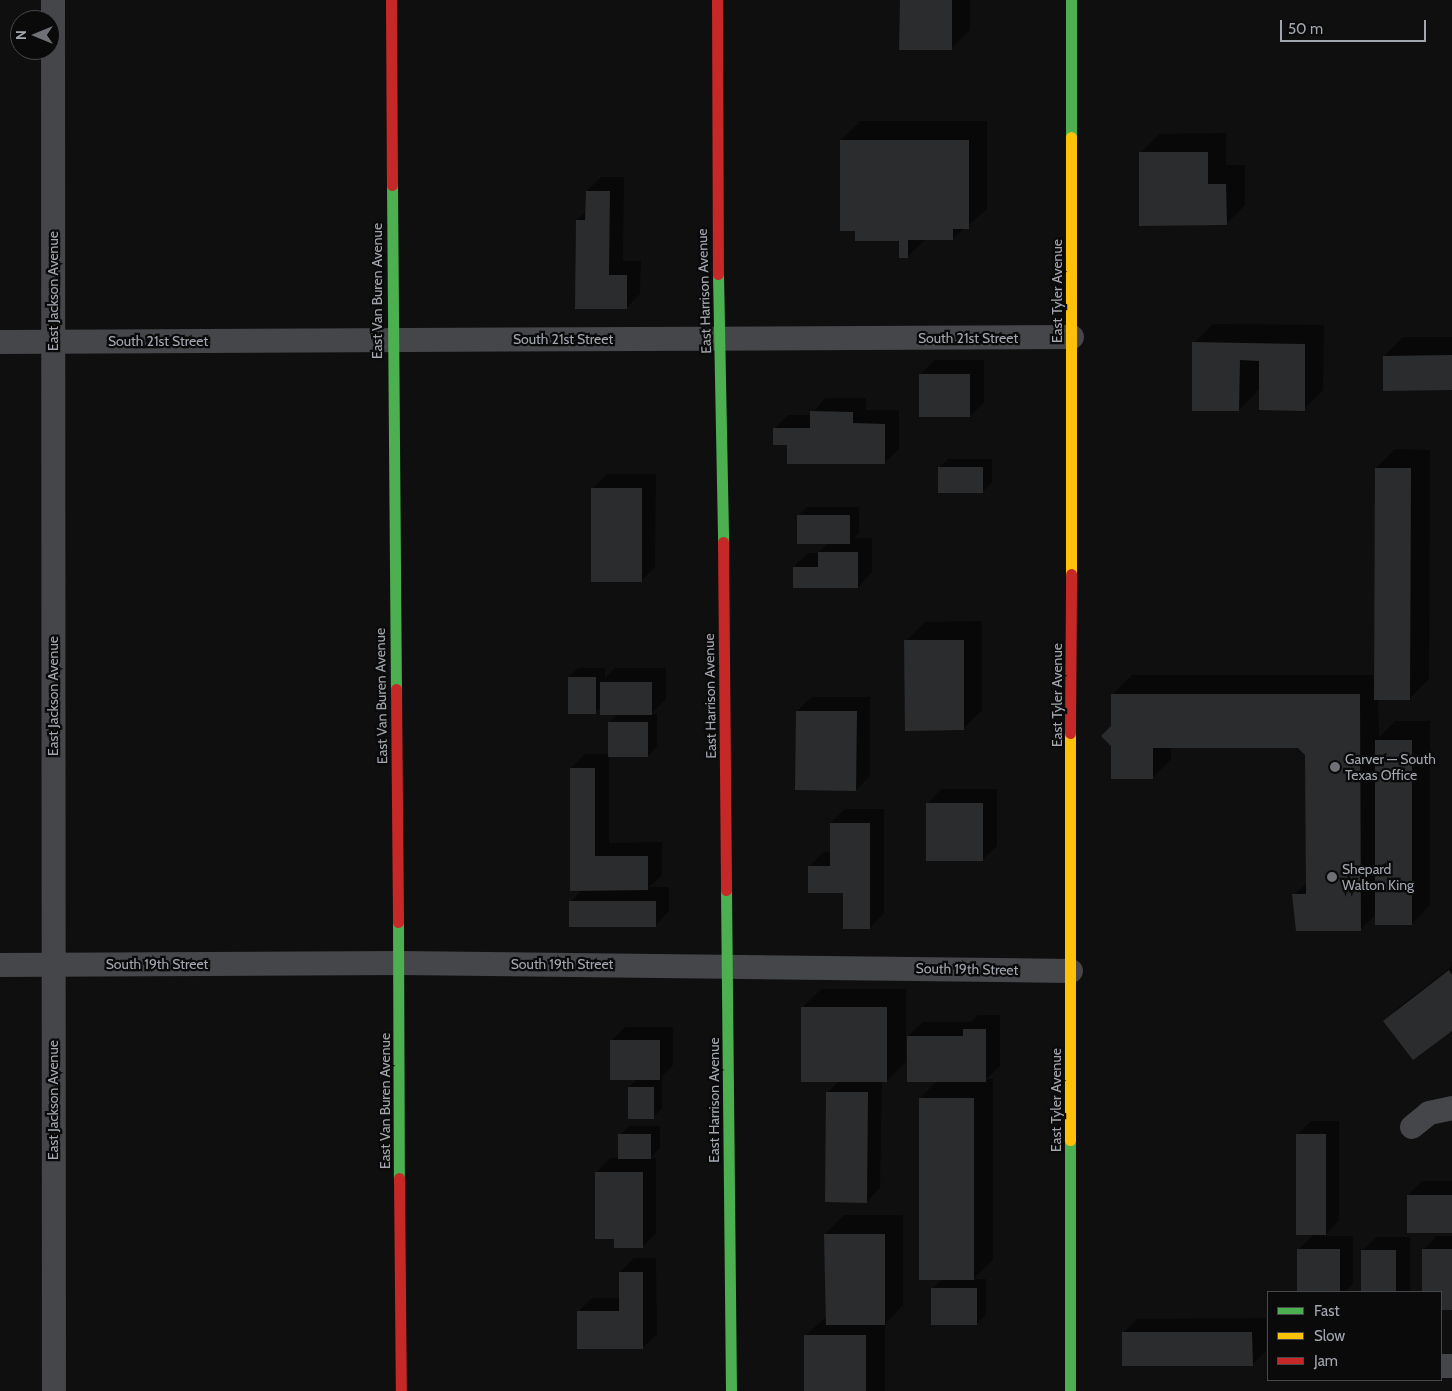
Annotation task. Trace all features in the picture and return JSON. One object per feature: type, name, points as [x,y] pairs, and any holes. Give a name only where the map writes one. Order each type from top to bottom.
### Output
[{"type":"main road","name":"East Van Buren Avenue","points":[[391,0],[392,339],[400,963],[402,1391]]},
{"type":"main road","name":"East Harrison Avenue","points":[[718,0],[716,222],[721,339],[729,966],[730,1391]]},
{"type":"main road","name":"East Tyler Avenue","points":[[1070,1391],[1071,0]]},
{"type":"street","name":"East Jackson Avenue","points":[[52,0],[54,1391]]},
{"type":"street","name":"South 21st Street","points":[[0,342],[1072,337]]},
{"type":"street","name":"South 19th Street","points":[[0,966],[400,963],[1071,971]]},
{"type":"street","points":[[1412,1126],[1429,1113],[1452,1108]]},
{"type":"building","points":[[900,0],[952,0],[952,50],[899,50]]},
{"type":"building","points":[[840,140],[969,140],[969,229],[953,229],[953,240],[908,240],[908,258],[899,258],[899,241],[855,241],[855,231],[840,231]]},
{"type":"building","points":[[1139,152],[1208,152],[1208,184],[1226,184],[1227,225],[1139,226]]},
{"type":"building","points":[[586,191],[610,191],[609,275],[627,275],[627,309],[575,309],[576,220],[585,220]]},
{"type":"building","points":[[1192,342],[1305,344],[1305,411],[1259,410],[1259,361],[1240,360],[1239,411],[1192,411]]},
{"type":"building","points":[[1452,355],[1452,390],[1383,391],[1383,356]]},
{"type":"building","points":[[919,374],[970,374],[970,417],[919,417]]},
{"type":"building","points":[[810,411],[853,412],[853,423],[885,424],[885,464],[787,464],[787,445],[773,445],[773,428],[810,428]]},
{"type":"building","points":[[938,467],[983,467],[983,493],[938,493]]},
{"type":"building","points":[[1375,468],[1411,468],[1410,700],[1374,700]]},
{"type":"building","points":[[591,488],[642,488],[642,582],[591,582]]},
{"type":"building","points":[[797,515],[850,515],[850,544],[797,544]]},
{"type":"building","points":[[818,552],[858,552],[858,588],[793,588],[793,567],[818,567]]},
{"type":"building","points":[[904,640],[964,640],[964,730],[905,731]]},
{"type":"building","points":[[568,677],[596,677],[596,714],[568,714]]},
{"type":"building","points":[[600,682],[652,682],[652,715],[600,715]]},
{"type":"building","points":[[1111,694],[1360,694],[1361,931],[1296,931],[1292,894],[1306,894],[1305,755],[1298,748],[1153,748],[1153,779],[1111,779],[1111,746],[1101,736],[1111,726]]},
{"type":"building","points":[[796,711],[857,711],[856,791],[795,790]]},
{"type":"building","points":[[608,722],[648,722],[648,757],[608,757]]},
{"type":"building","points":[[1375,740],[1412,740],[1412,925],[1375,925]]},
{"type":"building","points":[[570,768],[595,768],[595,856],[648,856],[648,890],[570,891]]},
{"type":"building","points":[[926,803],[983,803],[983,861],[926,861]]},
{"type":"building","points":[[830,823],[870,823],[870,929],[843,929],[843,893],[808,893],[808,866],[830,866]]},
{"type":"building","points":[[569,901],[656,901],[656,927],[569,927]]},
{"type":"building","points":[[1449,970],[1452,975],[1452,1031],[1413,1060],[1383,1021]]},
{"type":"building","points":[[801,1007],[887,1007],[887,1082],[801,1082]]},
{"type":"building","points":[[963,1029],[986,1029],[986,1082],[907,1082],[907,1036],[963,1036]]},
{"type":"building","points":[[610,1040],[660,1040],[660,1080],[610,1080]]},
{"type":"building","points":[[628,1087],[654,1087],[654,1119],[628,1119]]},
{"type":"building","points":[[826,1092],[868,1092],[867,1203],[825,1202]]},
{"type":"building","points":[[919,1098],[974,1098],[974,1280],[919,1280]]},
{"type":"building","points":[[618,1134],[651,1134],[651,1159],[618,1159]]},
{"type":"building","points":[[1296,1134],[1326,1134],[1326,1235],[1296,1235]]},
{"type":"building","points":[[595,1172],[643,1172],[643,1248],[614,1248],[614,1239],[595,1239]]},
{"type":"building","points":[[1407,1195],[1452,1195],[1452,1233],[1407,1233]]},
{"type":"building","points":[[824,1234],[885,1234],[885,1325],[826,1325]]},
{"type":"building","points":[[1297,1249],[1340,1249],[1340,1291],[1297,1291]]},
{"type":"building","points":[[1422,1249],[1452,1249],[1452,1310],[1442,1310],[1442,1291],[1422,1291]]},
{"type":"building","points":[[1361,1250],[1396,1250],[1396,1291],[1361,1291]]},
{"type":"building","points":[[619,1272],[643,1272],[643,1349],[577,1349],[577,1311],[619,1311]]},
{"type":"building","points":[[931,1288],[977,1288],[977,1325],[931,1325]]},
{"type":"building","points":[[1122,1332],[1252,1332],[1253,1366],[1122,1366]]},
{"type":"building","points":[[804,1335],[866,1335],[866,1391],[804,1391]]},
{"type":"traffic: fast","points":[[1071,0],[1071,137]]},
{"type":"traffic: fast","points":[[392,185],[396,689]]},
{"type":"traffic: fast","points":[[718,274],[723,542]]},
{"type":"traffic: fast","points":[[726,890],[731,1391]]},
{"type":"traffic: fast","points":[[398,922],[399,1178]]},
{"type":"traffic: fast","points":[[1070,1140],[1070,1391]]},
{"type":"traffic: slow","points":[[1071,137],[1071,574]]},
{"type":"traffic: slow","points":[[1070,733],[1070,1140]]},
{"type":"traffic: jam","points":[[391,0],[392,185]]},
{"type":"traffic: jam","points":[[717,0],[718,274]]},
{"type":"traffic: jam","points":[[723,542],[726,890]]},
{"type":"traffic: jam","points":[[1070,733],[1071,574]]},
{"type":"traffic: jam","points":[[396,689],[398,922]]},
{"type":"traffic: jam","points":[[399,1178],[401,1391]]},
{"type":"place","name":"Garver — South Texas Office","points":[[1335,767]]},
{"type":"place","name":"Shepard Walton King","points":[[1332,877]]}]
